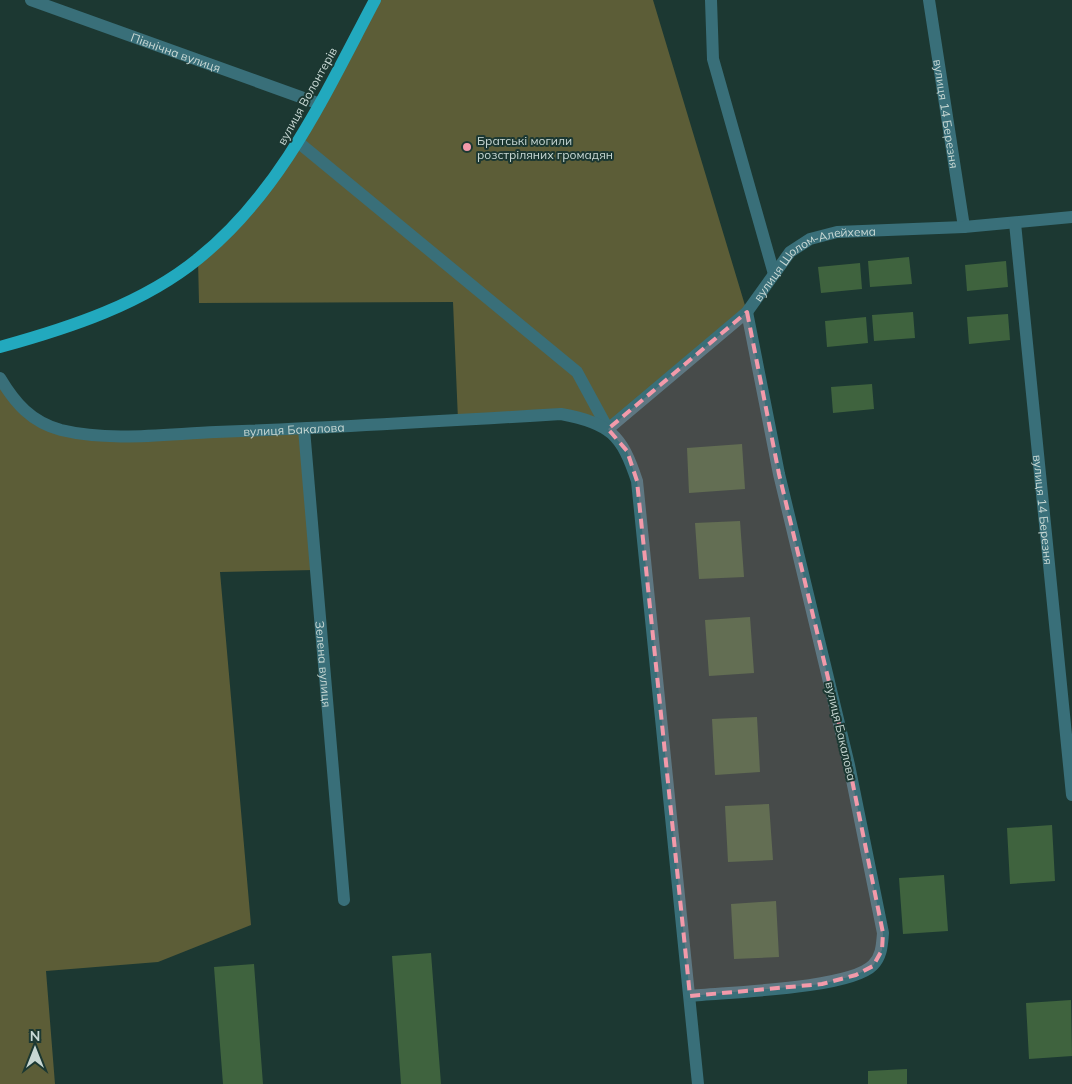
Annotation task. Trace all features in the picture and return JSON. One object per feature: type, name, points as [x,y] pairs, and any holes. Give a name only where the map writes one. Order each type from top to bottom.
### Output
[{"type":"main road","name":"вулиця Волонтерів","points":[[0,347],[102,314],[151,289],[198,259],[231,230],[259,198],[298,142],[375,0]]},
{"type":"street","name":"Північна вулиця","points":[[32,0],[320,104]]},
{"type":"street","points":[[711,0],[713,59],[774,274]]},
{"type":"street","name":"вулиця 14 Березня","points":[[929,0],[964,227]]},
{"type":"street","name":"вулиця Бакалова","points":[[298,142],[577,372],[608,429],[627,451],[637,481],[698,1084]]},
{"type":"street","name":"вулиця Шолом-Алейхема","points":[[608,429],[747,312],[790,252],[810,239],[837,232],[964,227],[1072,217]]},
{"type":"street","name":"вулиця 14 Березня","points":[[1015,223],[1072,796]]},
{"type":"street","name":"вулиця Бакалова","points":[[690,996],[822,984],[856,974],[873,966],[882,950],[882,933],[849,765],[779,474],[747,312]]},
{"type":"street","name":"вулиця Бакалова","points":[[0,378],[15,403],[34,418],[60,430],[99,436],[304,429],[561,414],[586,418],[608,429]]},
{"type":"street","name":"Зелена вулиця","points":[[304,429],[344,900]]},
{"type":"highlighted area","points":[[747,312],[779,474],[849,765],[883,933],[882,950],[873,966],[856,975],[822,984],[690,996],[637,481],[627,451],[608,429]]},
{"type":"green space","points":[[375,0],[653,0],[747,312],[608,429],[586,418],[458,420],[453,302],[199,303],[198,259],[259,198]]},
{"type":"green space","points":[[0,378],[34,417],[99,436],[304,429],[315,570],[220,572],[251,925],[158,962],[46,971],[55,1084],[0,1084]]},
{"type":"building","points":[[909,257],[912,284],[870,287],[868,261]]},
{"type":"building","points":[[1006,261],[1008,287],[967,291],[965,265]]},
{"type":"building","points":[[860,263],[862,289],[821,293],[818,267]]},
{"type":"building","points":[[913,312],[915,338],[874,341],[872,315]]},
{"type":"building","points":[[1008,314],[1010,340],[969,344],[967,317]]},
{"type":"building","points":[[866,317],[868,343],[827,347],[825,321]]},
{"type":"building","points":[[872,384],[874,409],[833,413],[831,387]]},
{"type":"building","points":[[742,444],[745,489],[689,493],[687,448]]},
{"type":"building","points":[[740,521],[744,577],[699,579],[695,523]]},
{"type":"building","points":[[750,617],[754,673],[709,676],[705,620]]},
{"type":"building","points":[[757,717],[760,772],[715,775],[712,719]]},
{"type":"building","points":[[769,804],[773,860],[728,862],[725,806]]},
{"type":"building","points":[[1052,825],[1055,881],[1010,884],[1007,828]]},
{"type":"building","points":[[944,875],[948,931],[903,934],[899,878]]},
{"type":"building","points":[[776,901],[779,957],[734,959],[731,904]]},
{"type":"building","points":[[431,953],[441,1084],[401,1084],[392,956]]},
{"type":"building","points":[[254,964],[263,1084],[223,1084],[214,967]]},
{"type":"building","points":[[1071,1000],[1072,1056],[1029,1059],[1026,1003]]},
{"type":"building","points":[[907,1069],[907,1084],[868,1084],[868,1071]]},
{"type":"place","name":"Братські могили розстріляних громадян","points":[[467,147]]}]
